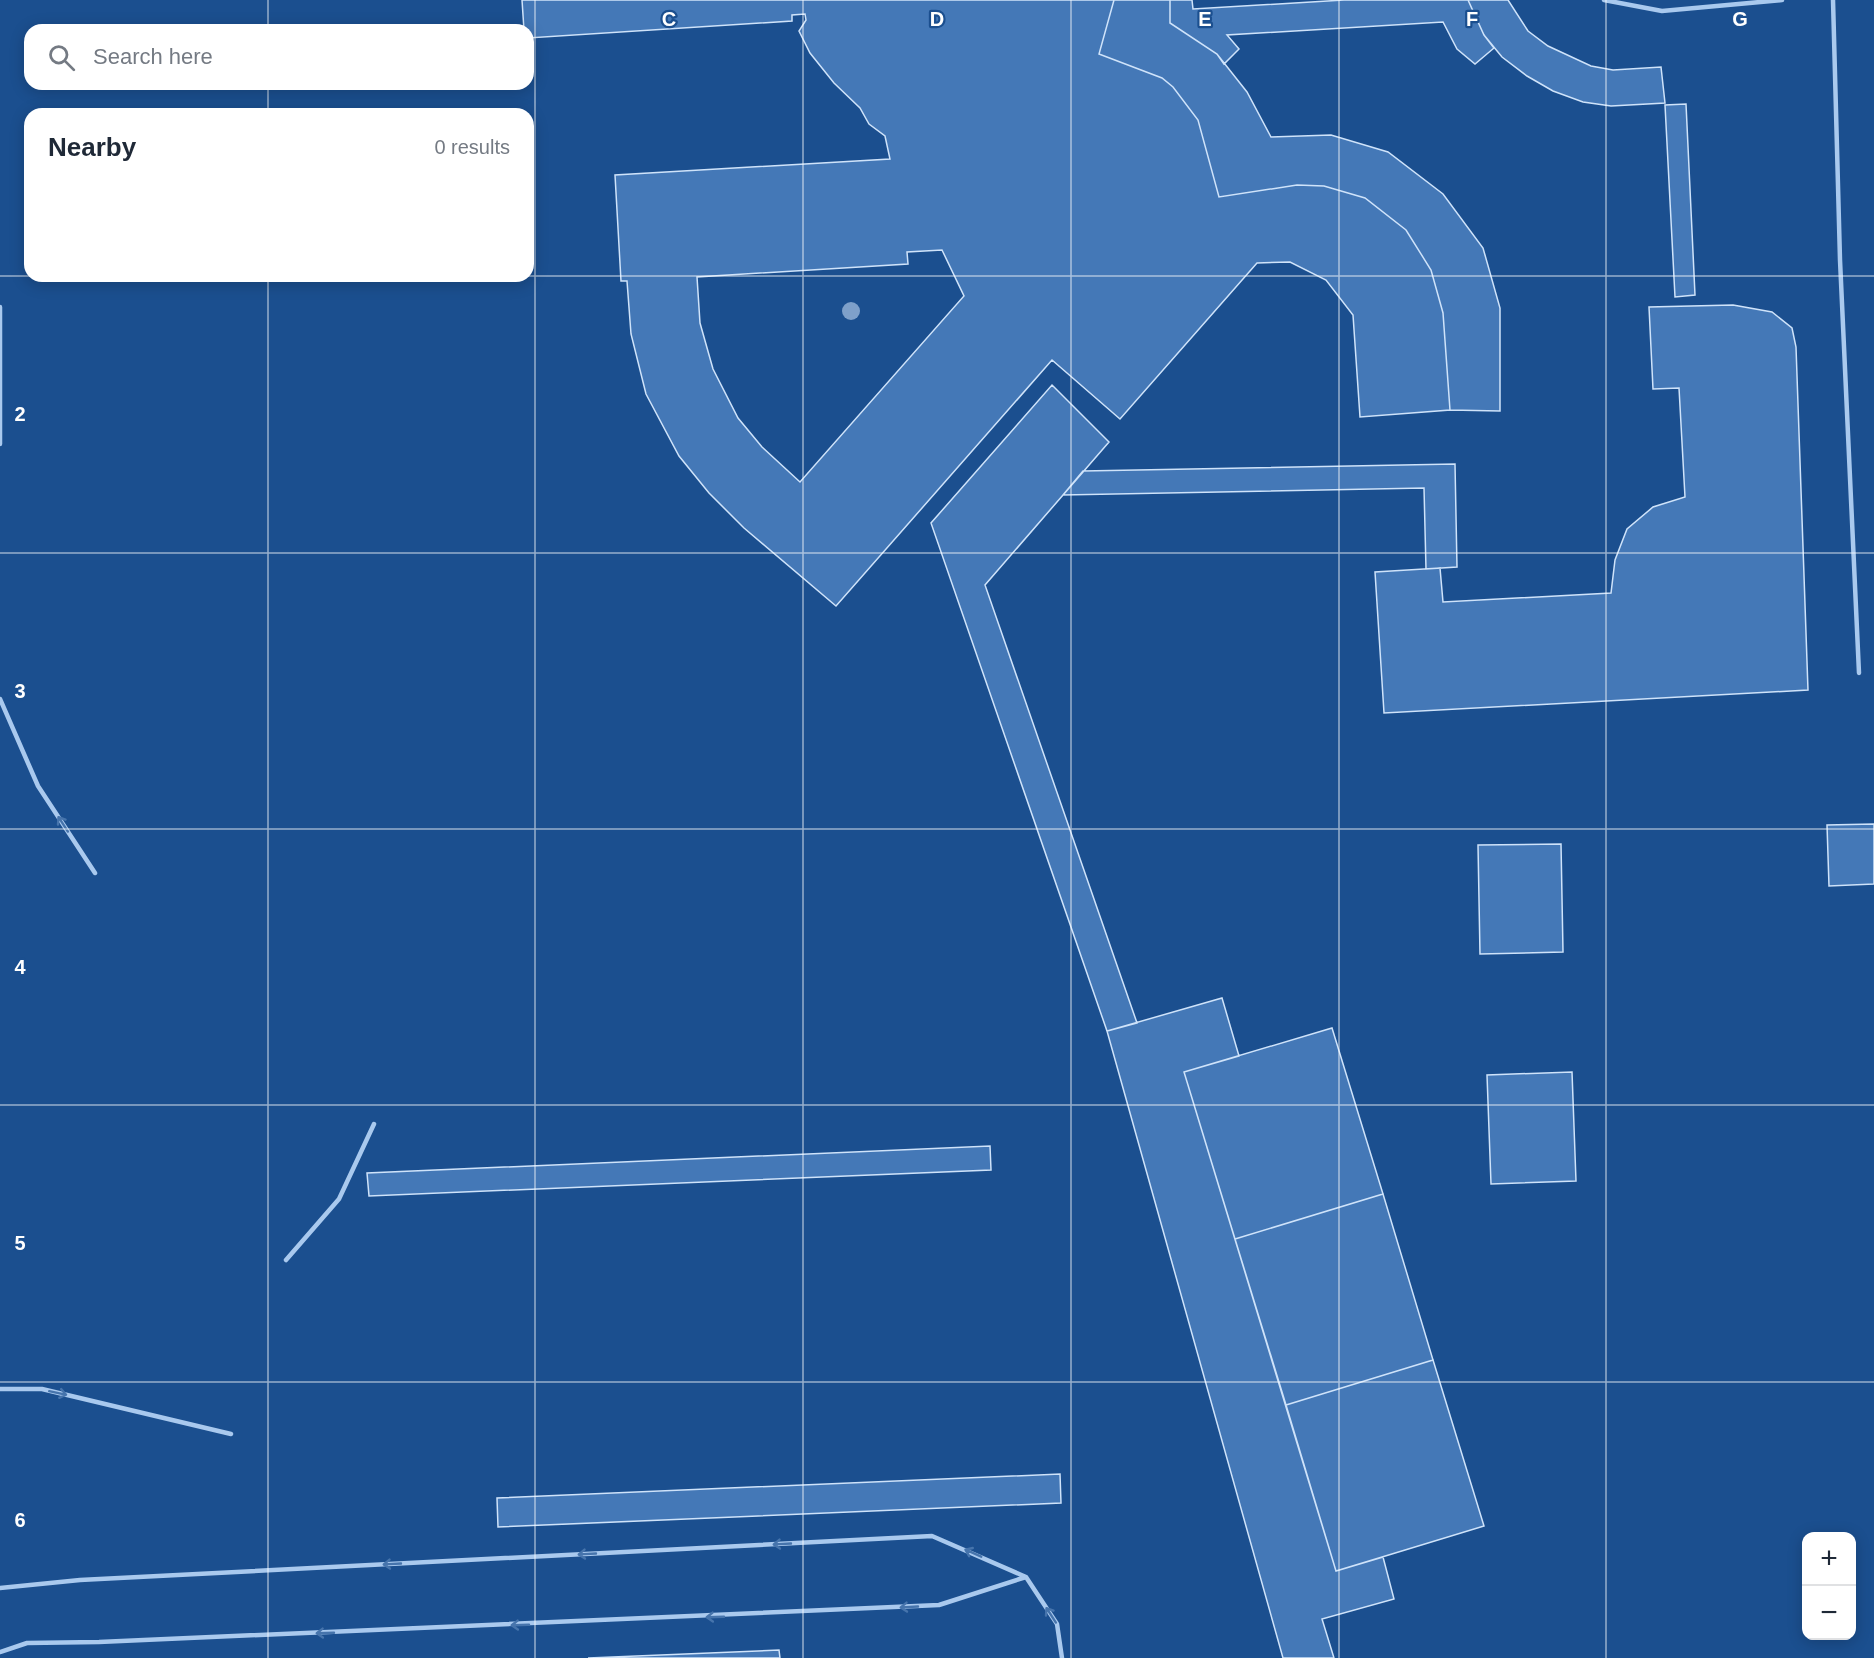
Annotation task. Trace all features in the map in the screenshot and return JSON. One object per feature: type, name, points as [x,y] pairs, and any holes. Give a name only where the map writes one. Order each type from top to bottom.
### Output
[{"type":"lane","points":[[1604,0],[1662,11],[1782,0]]},
{"type":"lane","points":[[1833,0],[1841,272],[1859,673]]},
{"type":"lane","points":[[0,307],[0,444]]},
{"type":"lane","points":[[0,699],[38,786],[95,873]]},
{"type":"lane","points":[[286,1260],[339,1198],[374,1124]]},
{"type":"lane","points":[[0,1389],[42,1389],[231,1434]]},
{"type":"lane","points":[[0,1588],[104,1579],[932,1536],[1026,1577],[1057,1624],[1062,1658]]},
{"type":"lane","points":[[0,1652],[27,1643],[422,1629],[939,1605],[1026,1577]]},
{"type":"building","points":[[522,0],[1114,0],[1099,54],[1162,78],[1173,87],[1198,120],[1219,197],[1297,185],[1324,186],[1365,198],[1406,230],[1431,270],[1443,313],[1450,410],[1360,417],[1353,315],[1326,280],[1290,262],[1257,263],[1120,419],[1052,360],[836,606],[744,528],[709,493],[679,456],[646,394],[631,334],[627,281],[621,281],[615,175],[890,159],[885,136],[869,124],[860,108],[834,83],[810,53],[799,31],[806,20],[805,14],[792,15],[792,21],[534,38],[534,24],[524,24]],"holes":[[[942,250],[964,296],[800,482],[762,447],[738,418],[713,369],[700,323],[697,277],[908,264],[907,252]]]},
{"type":"building","points":[[1114,0],[1170,0],[1170,23],[1217,54],[1247,92],[1271,137],[1331,135],[1388,152],[1443,194],[1483,248],[1500,308],[1500,411],[1450,410],[1443,313],[1431,270],[1406,230],[1365,198],[1324,186],[1297,185],[1219,197],[1198,120],[1173,87],[1162,78],[1099,54]]},
{"type":"building","points":[[1170,0],[1192,0],[1193,9],[1344,0],[1468,0],[1484,35],[1494,48],[1475,64],[1457,49],[1443,22],[1227,35],[1239,49],[1224,64],[1217,54],[1170,23]]},
{"type":"building","points":[[1468,0],[1508,0],[1528,31],[1548,46],[1591,66],[1613,70],[1661,67],[1665,103],[1611,106],[1583,102],[1553,91],[1527,76],[1502,57],[1484,35]]},
{"type":"building","points":[[1686,104],[1695,295],[1675,297],[1665,105]]},
{"type":"building","points":[[1733,305],[1772,312],[1792,328],[1796,347],[1808,690],[1384,713],[1375,572],[1440,568],[1443,602],[1611,593],[1615,560],[1627,529],[1653,507],[1685,497],[1679,388],[1653,389],[1649,307]]},
{"type":"building","points":[[1052,385],[1109,442],[985,585],[1137,1023],[1107,1031],[931,523]]},
{"type":"building","points":[[1455,464],[1457,567],[1426,569],[1424,488],[1063,495],[1083,471]]},
{"type":"building","points":[[1874,824],[1874,884],[1829,886],[1827,825]]},
{"type":"building","points":[[1561,844],[1563,952],[1480,954],[1478,845]]},
{"type":"building","points":[[1222,998],[1239,1056],[1184,1072],[1336,1571],[1383,1557],[1394,1599],[1322,1619],[1334,1658],[1283,1658],[1107,1031]]},
{"type":"building","points":[[1332,1028],[1383,1194],[1235,1239],[1184,1072]]},
{"type":"building","points":[[1572,1072],[1576,1181],[1491,1184],[1487,1075]]},
{"type":"building","points":[[990,1146],[991,1170],[369,1196],[367,1173]]},
{"type":"building","points":[[1383,1194],[1433,1360],[1286,1405],[1235,1239]]},
{"type":"building","points":[[1433,1360],[1484,1526],[1336,1571],[1286,1405]]},
{"type":"building","points":[[1060,1474],[1061,1503],[498,1527],[497,1498]]},
{"type":"building","points":[[779,1650],[780,1658],[588,1658]]}]
